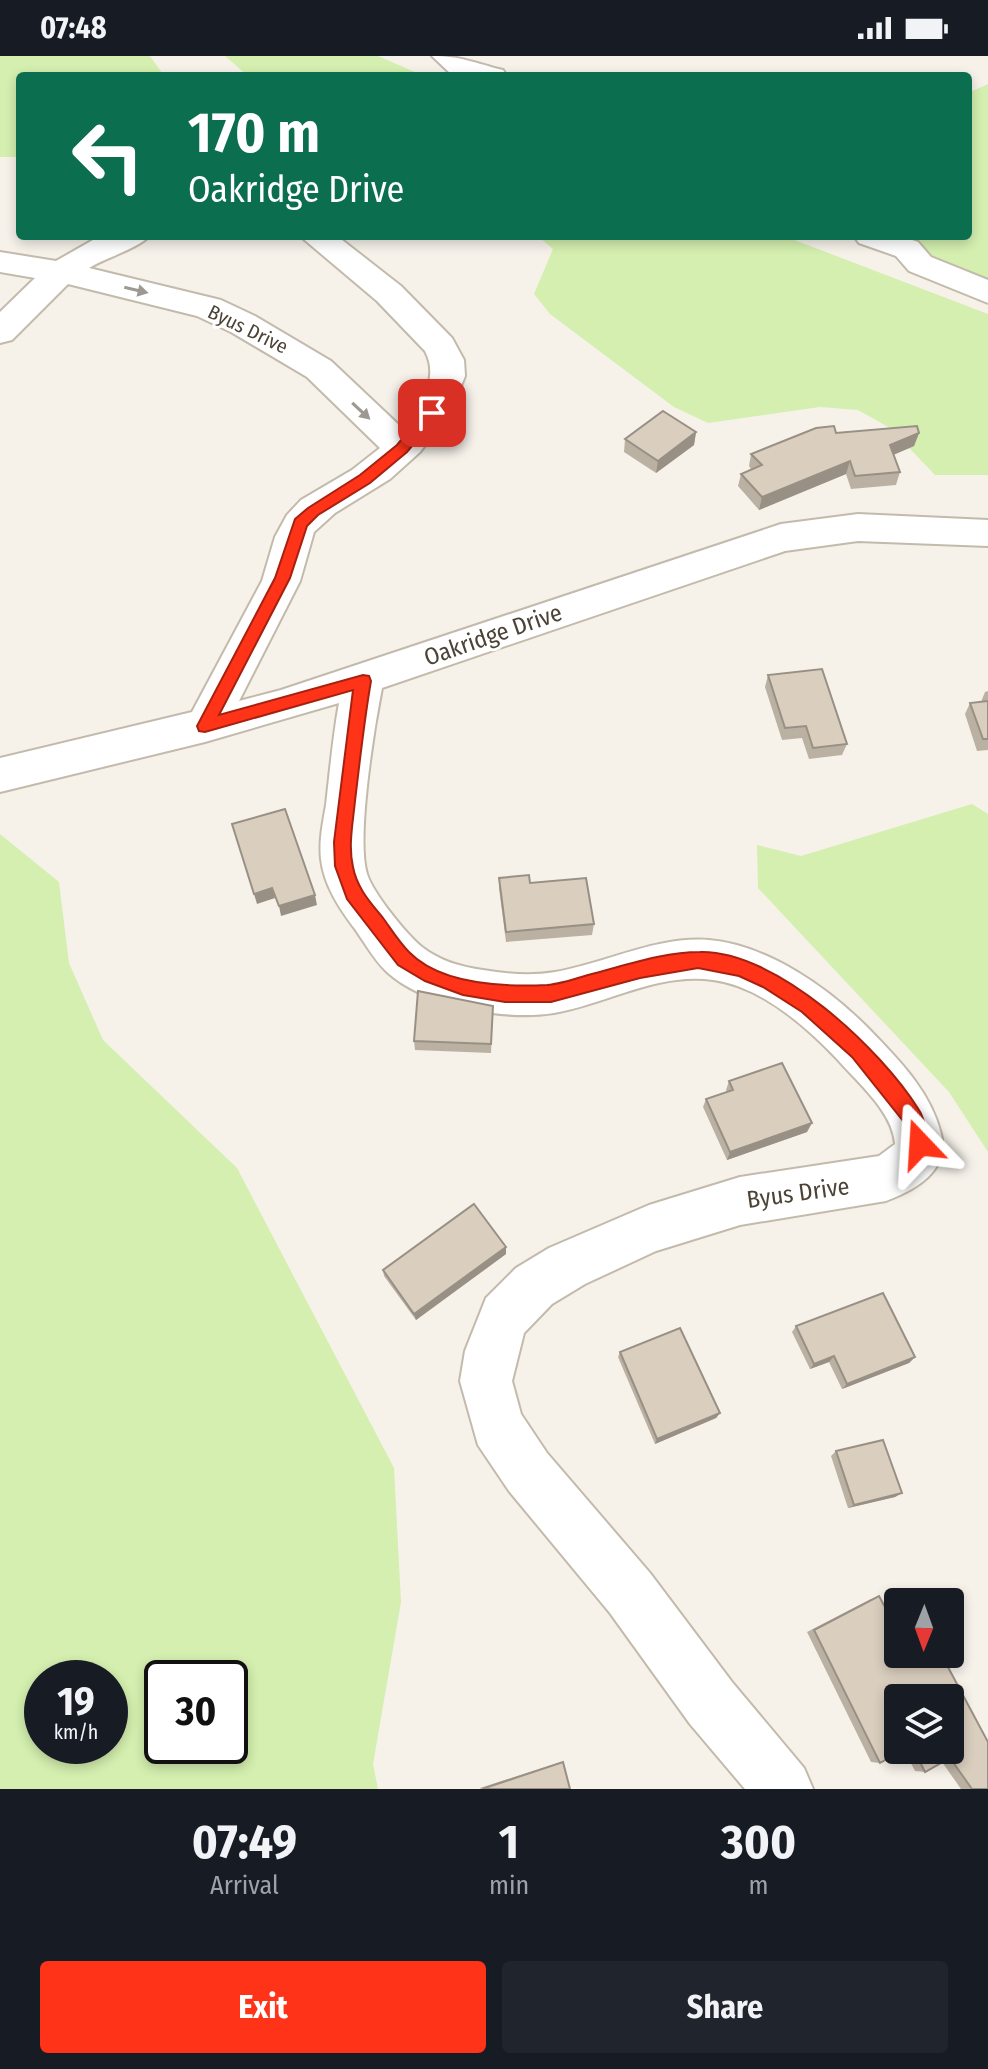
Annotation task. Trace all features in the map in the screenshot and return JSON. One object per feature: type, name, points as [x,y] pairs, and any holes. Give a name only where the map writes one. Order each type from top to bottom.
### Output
[{"type":"street","points":[[446,56],[461,68],[477,72]]},
{"type":"street","points":[[0,332],[61,272],[86,253],[114,240]]},
{"type":"street","points":[[205,726],[282,578],[301,523],[313,511],[365,479],[402,448],[432,413],[447,377],[447,360],[437,341],[321,240]]},
{"type":"street","points":[[881,240],[907,249],[920,264],[988,292]]},
{"type":"street","name":"Byus Drive","points":[[0,262],[61,272],[209,308],[243,324],[319,369],[402,448]]},
{"type":"street","name":"Oakridge Drive","points":[[0,775],[205,726],[363,681],[741,549],[816,529],[860,527],[987,539]]},
{"type":"street","name":"Byus Drive","points":[[363,681],[355,720],[342,842],[344,866],[353,894],[404,960],[432,976],[463,987],[505,994],[551,993],[640,970],[714,960],[769,981],[809,1006],[859,1051],[912,1116],[919,1152],[904,1168],[886,1178],[740,1201],[649,1229],[567,1266],[534,1286],[504,1316],[491,1351],[486,1381],[497,1426],[528,1472],[630,1593],[711,1703],[783,1789]]},
{"type":"green space","points":[[0,56],[150,56],[161,72],[16,72],[16,157],[0,157]]},
{"type":"green space","points":[[225,56],[378,56],[415,72],[243,72]]},
{"type":"green space","points":[[988,84],[988,287],[883,240],[972,240],[972,91]]},
{"type":"green space","points":[[543,240],[794,240],[988,314],[988,475],[935,475],[890,428],[858,410],[820,407],[708,423],[674,407],[550,314],[534,294],[553,249]]},
{"type":"green space","points":[[972,804],[988,814],[988,1152],[949,1092],[758,888],[757,845],[801,856]]},
{"type":"green space","points":[[0,834],[59,882],[69,963],[103,1040],[237,1168],[394,1468],[401,1602],[373,1764],[378,1789],[0,1789]]},
{"type":"building","points":[[663,411],[696,432],[658,461],[625,439]]},
{"type":"building","points":[[834,426],[836,433],[917,426],[919,433],[890,445],[900,472],[855,476],[850,461],[762,497],[741,474],[762,465],[751,454],[816,428]]},
{"type":"building","points":[[822,669],[847,744],[813,748],[806,726],[785,728],[768,675]]},
{"type":"building","points":[[988,701],[988,739],[983,739],[970,703]]},
{"type":"building","points":[[285,809],[315,895],[279,906],[272,888],[254,894],[232,824]]},
{"type":"building","points":[[529,875],[530,883],[586,878],[594,924],[506,932],[499,878]]},
{"type":"building","points":[[418,991],[493,1006],[491,1044],[414,1041]]},
{"type":"building","points":[[782,1063],[812,1123],[730,1152],[706,1099],[733,1090],[729,1081]]},
{"type":"building","points":[[474,1204],[506,1247],[414,1314],[383,1270]]},
{"type":"building","points":[[883,1293],[915,1357],[847,1384],[834,1356],[814,1364],[796,1326]]},
{"type":"building","points":[[680,1328],[720,1413],[657,1439],[620,1352]]},
{"type":"building","points":[[883,1440],[902,1493],[854,1505],[836,1451]]},
{"type":"building","points":[[879,1596],[884,1605],[884,1668],[948,1668],[957,1684],[884,1684],[884,1761],[880,1763],[814,1630]]},
{"type":"building","points":[[964,1697],[988,1742],[988,1789],[972,1789],[954,1764],[964,1764]]},
{"type":"building","points":[[563,1762],[570,1789],[482,1789]]},
{"type":"building","points":[[921,1764],[939,1764],[925,1772]]},
{"type":"route","points":[[432,413],[402,448],[365,479],[313,511],[301,523],[282,578],[205,726],[363,681],[355,720],[342,842],[344,866],[353,894],[404,960],[432,976],[463,987],[505,994],[551,993],[640,970],[698,960],[714,960],[743,969],[809,1006],[859,1051],[912,1116],[920,1144]]}]
